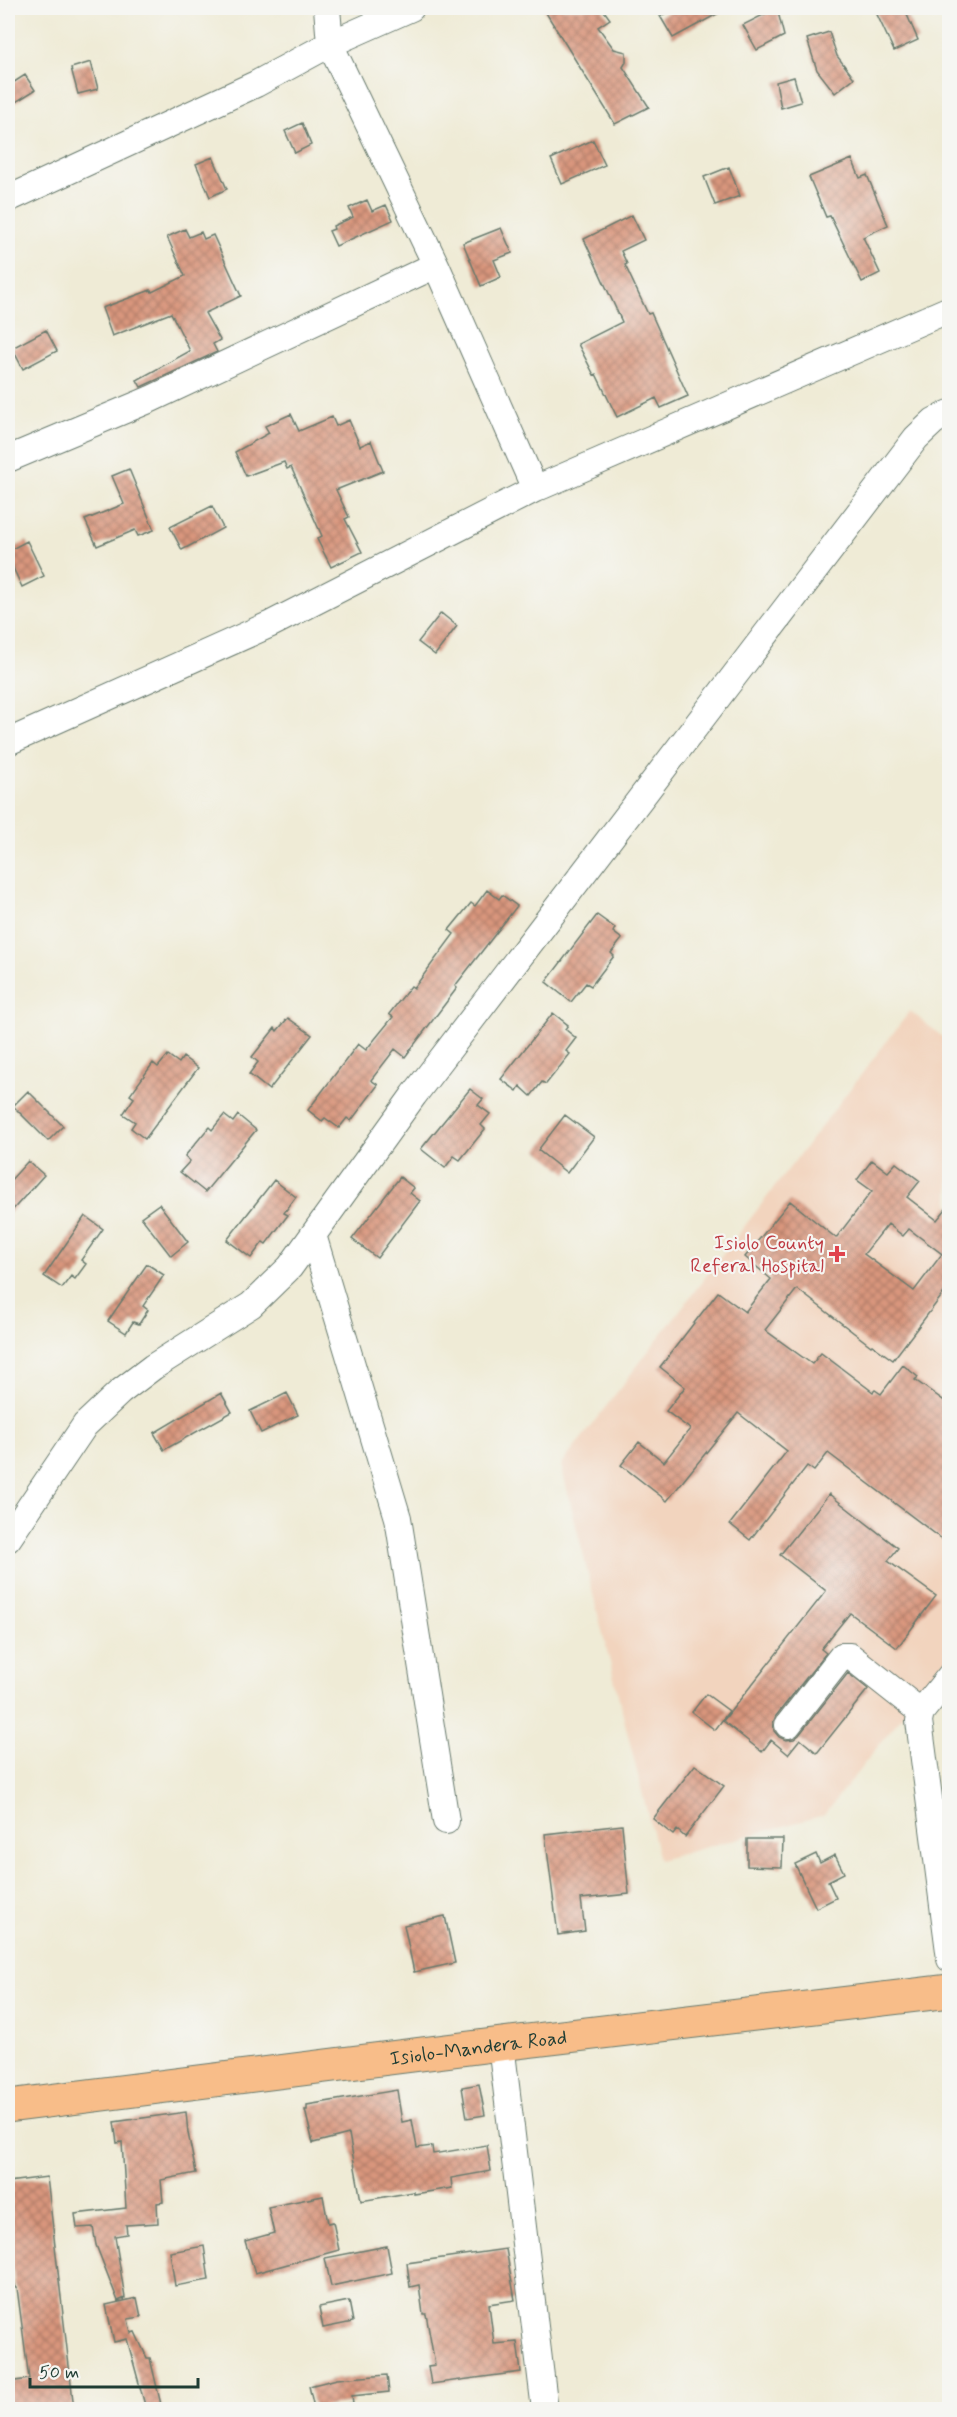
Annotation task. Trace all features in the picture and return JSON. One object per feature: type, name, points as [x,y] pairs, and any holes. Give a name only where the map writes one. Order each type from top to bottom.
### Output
[{"type":"highway","name":"Isiolo-Mandera Road","points":[[8,2106],[501,2044],[950,1991]]},
{"type":"street","points":[[327,8],[330,44],[436,265],[536,489]]},
{"type":"street","points":[[8,199],[256,84],[330,44],[411,8]]},
{"type":"street","points":[[8,459],[152,399],[436,265]]},
{"type":"street","points":[[8,742],[271,624],[536,489],[950,309]]},
{"type":"street","points":[[8,1539],[85,1425],[120,1392],[153,1367],[251,1305],[290,1267],[414,1095],[916,438],[934,422],[950,413]]},
{"type":"street","points":[[313,1235],[398,1518],[446,1821]]},
{"type":"street","points":[[789,1725],[842,1656],[850,1656],[921,1712]]},
{"type":"street","points":[[950,1676],[921,1712],[919,1721],[950,1959]]},
{"type":"street","points":[[501,2044],[545,2409]]},
{"type":"shaded area","name":"Isiolo County Referal Hospital","points":[[910,1011],[949,1042],[949,1656],[824,1815],[659,1860],[561,1465]]},
{"type":"building","points":[[543,8],[602,8],[610,19],[598,27],[614,49],[626,52],[626,62],[623,67],[649,107],[615,124]]},
{"type":"building","points":[[676,8],[728,8],[673,38],[660,16]]},
{"type":"building","points":[[777,8],[784,36],[757,50],[743,25]]},
{"type":"building","points":[[874,8],[904,8],[918,40],[894,51]]},
{"type":"building","points":[[829,32],[837,56],[854,78],[835,93],[817,70],[807,39]]},
{"type":"building","points":[[91,62],[98,89],[78,94],[71,68]]},
{"type":"building","points":[[25,75],[35,90],[8,107],[8,86]]},
{"type":"building","points":[[794,77],[801,102],[781,108],[776,82]]},
{"type":"building","points":[[302,123],[311,145],[295,153],[285,131]]},
{"type":"building","points":[[593,140],[605,165],[562,184],[551,159]]},
{"type":"building","points":[[213,157],[227,189],[210,197],[196,164]]},
{"type":"building","points":[[852,159],[860,178],[867,175],[888,225],[863,237],[880,273],[862,282],[830,216],[826,217],[809,177]]},
{"type":"building","points":[[729,167],[740,196],[715,205],[704,177]]},
{"type":"building","points":[[367,200],[372,211],[386,205],[393,220],[336,246],[329,231],[334,229],[333,226],[353,217],[349,208]]},
{"type":"building","points":[[632,215],[644,240],[621,251],[627,264],[625,265],[648,314],[651,313],[688,396],[661,408],[656,398],[617,417],[578,344],[622,322],[584,239]]},
{"type":"building","points":[[501,228],[512,253],[494,260],[501,277],[481,286],[463,243]]},
{"type":"building","points":[[185,229],[189,237],[201,232],[204,239],[213,235],[241,296],[205,313],[220,340],[213,344],[217,352],[141,387],[137,380],[190,351],[171,313],[112,336],[102,308],[151,290],[152,292],[185,276],[167,237]]},
{"type":"building","points":[[46,330],[57,351],[23,369],[12,348]]},
{"type":"building","points":[[291,414],[299,431],[332,417],[336,426],[349,420],[360,446],[371,441],[383,471],[336,490],[349,517],[345,519],[362,552],[331,567],[317,539],[322,536],[291,467],[287,469],[284,462],[246,476],[235,452],[269,433],[265,426]]},
{"type":"building","points":[[129,469],[154,530],[138,536],[135,530],[97,546],[85,520],[124,504],[112,476]]},
{"type":"building","points":[[212,506],[223,528],[182,550],[170,527]]},
{"type":"building","points":[[27,541],[44,576],[22,587],[8,557],[8,551]]},
{"type":"building","points":[[441,613],[457,626],[435,655],[418,642]]},
{"type":"building","points":[[487,890],[499,899],[502,895],[517,906],[455,986],[457,988],[405,1057],[395,1049],[371,1080],[378,1085],[351,1121],[347,1118],[339,1128],[325,1118],[322,1121],[308,1110],[358,1044],[366,1050],[393,1017],[389,1014],[411,986],[414,988],[454,934],[449,930],[471,903],[475,906]]},
{"type":"building","points":[[597,915],[615,928],[613,932],[622,939],[611,953],[614,956],[591,986],[586,983],[571,1002],[546,982]]},
{"type":"building","points":[[553,1013],[568,1025],[565,1029],[576,1038],[566,1051],[570,1054],[546,1084],[542,1082],[531,1096],[520,1086],[517,1091],[501,1079]]},
{"type":"building","points":[[288,1018],[312,1035],[269,1090],[249,1074],[258,1062],[252,1057],[275,1028],[277,1031]]},
{"type":"building","points":[[168,1055],[179,1063],[183,1057],[198,1068],[145,1139],[131,1128],[135,1122],[123,1114],[134,1098],[130,1095],[153,1063],[158,1067]]},
{"type":"building","points":[[470,1089],[483,1099],[478,1105],[490,1114],[481,1125],[485,1129],[460,1160],[454,1156],[445,1168],[421,1149]]},
{"type":"building","points":[[28,1091],[63,1126],[48,1141],[13,1106]]},
{"type":"building","points":[[224,1115],[233,1122],[238,1115],[256,1130],[205,1192],[180,1172],[190,1161],[185,1156],[209,1127],[212,1130]]},
{"type":"building","points":[[565,1115],[594,1137],[567,1173],[538,1150]]},
{"type":"building","points":[[872,1160],[888,1172],[896,1163],[920,1181],[907,1197],[937,1220],[950,1204],[950,1285],[893,1360],[871,1346],[797,1289],[765,1330],[812,1364],[821,1353],[873,1392],[875,1390],[881,1394],[903,1365],[918,1377],[915,1380],[950,1405],[950,1545],[828,1453],[814,1471],[807,1466],[750,1540],[730,1524],[787,1451],[738,1413],[667,1501],[621,1465],[639,1442],[664,1462],[690,1429],[666,1411],[685,1387],[660,1367],[718,1292],[745,1312],[771,1279],[745,1257],[790,1201],[836,1238],[872,1191],[857,1180]],"holes":[[[888,1224],[903,1236],[909,1229],[942,1254],[914,1291],[864,1254]]]},
{"type":"building","points":[[28,1161],[44,1175],[8,1215],[8,1183]]},
{"type":"building","points":[[400,1177],[414,1188],[410,1193],[420,1201],[377,1258],[352,1239]]},
{"type":"building","points":[[274,1180],[296,1197],[284,1213],[288,1215],[266,1244],[263,1242],[251,1258],[227,1240]]},
{"type":"building","points":[[159,1204],[188,1242],[171,1256],[141,1217]]},
{"type":"building","points":[[85,1216],[103,1229],[81,1260],[86,1264],[75,1279],[71,1276],[62,1288],[44,1276]]},
{"type":"building","points":[[147,1264],[164,1275],[143,1306],[148,1310],[139,1324],[133,1322],[126,1333],[108,1321]]},
{"type":"building","points":[[221,1393],[232,1412],[164,1450],[154,1433]]},
{"type":"building","points":[[287,1393],[298,1415],[261,1433],[250,1411]]},
{"type":"building","points":[[829,1494],[898,1548],[888,1561],[936,1596],[897,1648],[850,1613],[821,1649],[826,1653],[776,1716],[773,1723],[774,1731],[786,1740],[794,1739],[848,1673],[868,1689],[817,1753],[800,1739],[788,1754],[771,1740],[762,1752],[723,1721],[826,1591],[780,1555]]},
{"type":"building","points":[[706,1694],[729,1711],[715,1730],[692,1712]]},
{"type":"building","points":[[695,1765],[724,1786],[685,1837],[677,1830],[673,1835],[653,1819]]},
{"type":"building","points":[[622,1825],[629,1894],[581,1899],[585,1931],[558,1935],[545,1834]]},
{"type":"building","points":[[747,1839],[783,1839],[782,1867],[747,1866]]},
{"type":"building","points":[[816,1854],[820,1863],[835,1855],[844,1873],[828,1881],[836,1898],[816,1908],[795,1864]]},
{"type":"building","points":[[445,1916],[455,1963],[414,1972],[404,1925]]},
{"type":"building","points":[[479,2084],[485,2115],[467,2118],[462,2087]]},
{"type":"building","points":[[397,2090],[402,2122],[412,2120],[417,2148],[432,2146],[433,2154],[487,2145],[491,2171],[451,2178],[452,2188],[361,2201],[349,2134],[313,2143],[305,2110],[307,2110],[307,2105]]},
{"type":"building","points":[[186,2112],[196,2173],[161,2180],[163,2202],[157,2203],[158,2223],[126,2225],[127,2234],[115,2236],[125,2298],[118,2301],[96,2245],[93,2227],[77,2228],[75,2214],[126,2208],[122,2142],[117,2143],[114,2122]]},
{"type":"building","points":[[47,2177],[74,2409],[8,2409],[8,2382],[29,2379],[17,2288],[15,2288],[10,2243],[8,2243],[8,2182]]},
{"type":"building","points":[[323,2196],[328,2223],[333,2222],[339,2250],[255,2273],[245,2241],[274,2233],[268,2207]]},
{"type":"building","points":[[204,2246],[209,2280],[175,2286],[170,2252]]},
{"type":"building","points":[[387,2246],[392,2273],[331,2286],[325,2258]]},
{"type":"building","points":[[506,2249],[515,2300],[489,2304],[494,2344],[517,2342],[521,2372],[431,2384],[428,2366],[435,2365],[426,2314],[423,2314],[419,2285],[410,2287],[407,2263]]},
{"type":"building","points":[[137,2298],[141,2317],[128,2319],[131,2333],[135,2332],[147,2358],[150,2358],[162,2409],[146,2409],[127,2339],[114,2342],[106,2305]]},
{"type":"building","points":[[349,2301],[353,2322],[323,2328],[319,2307]]},
{"type":"building","points":[[387,2375],[389,2392],[352,2396],[353,2403],[314,2408],[309,2386],[337,2379]]},
{"type":"place","name":"Isiolo County Referal Hospital","points":[[837,1254]]}]
